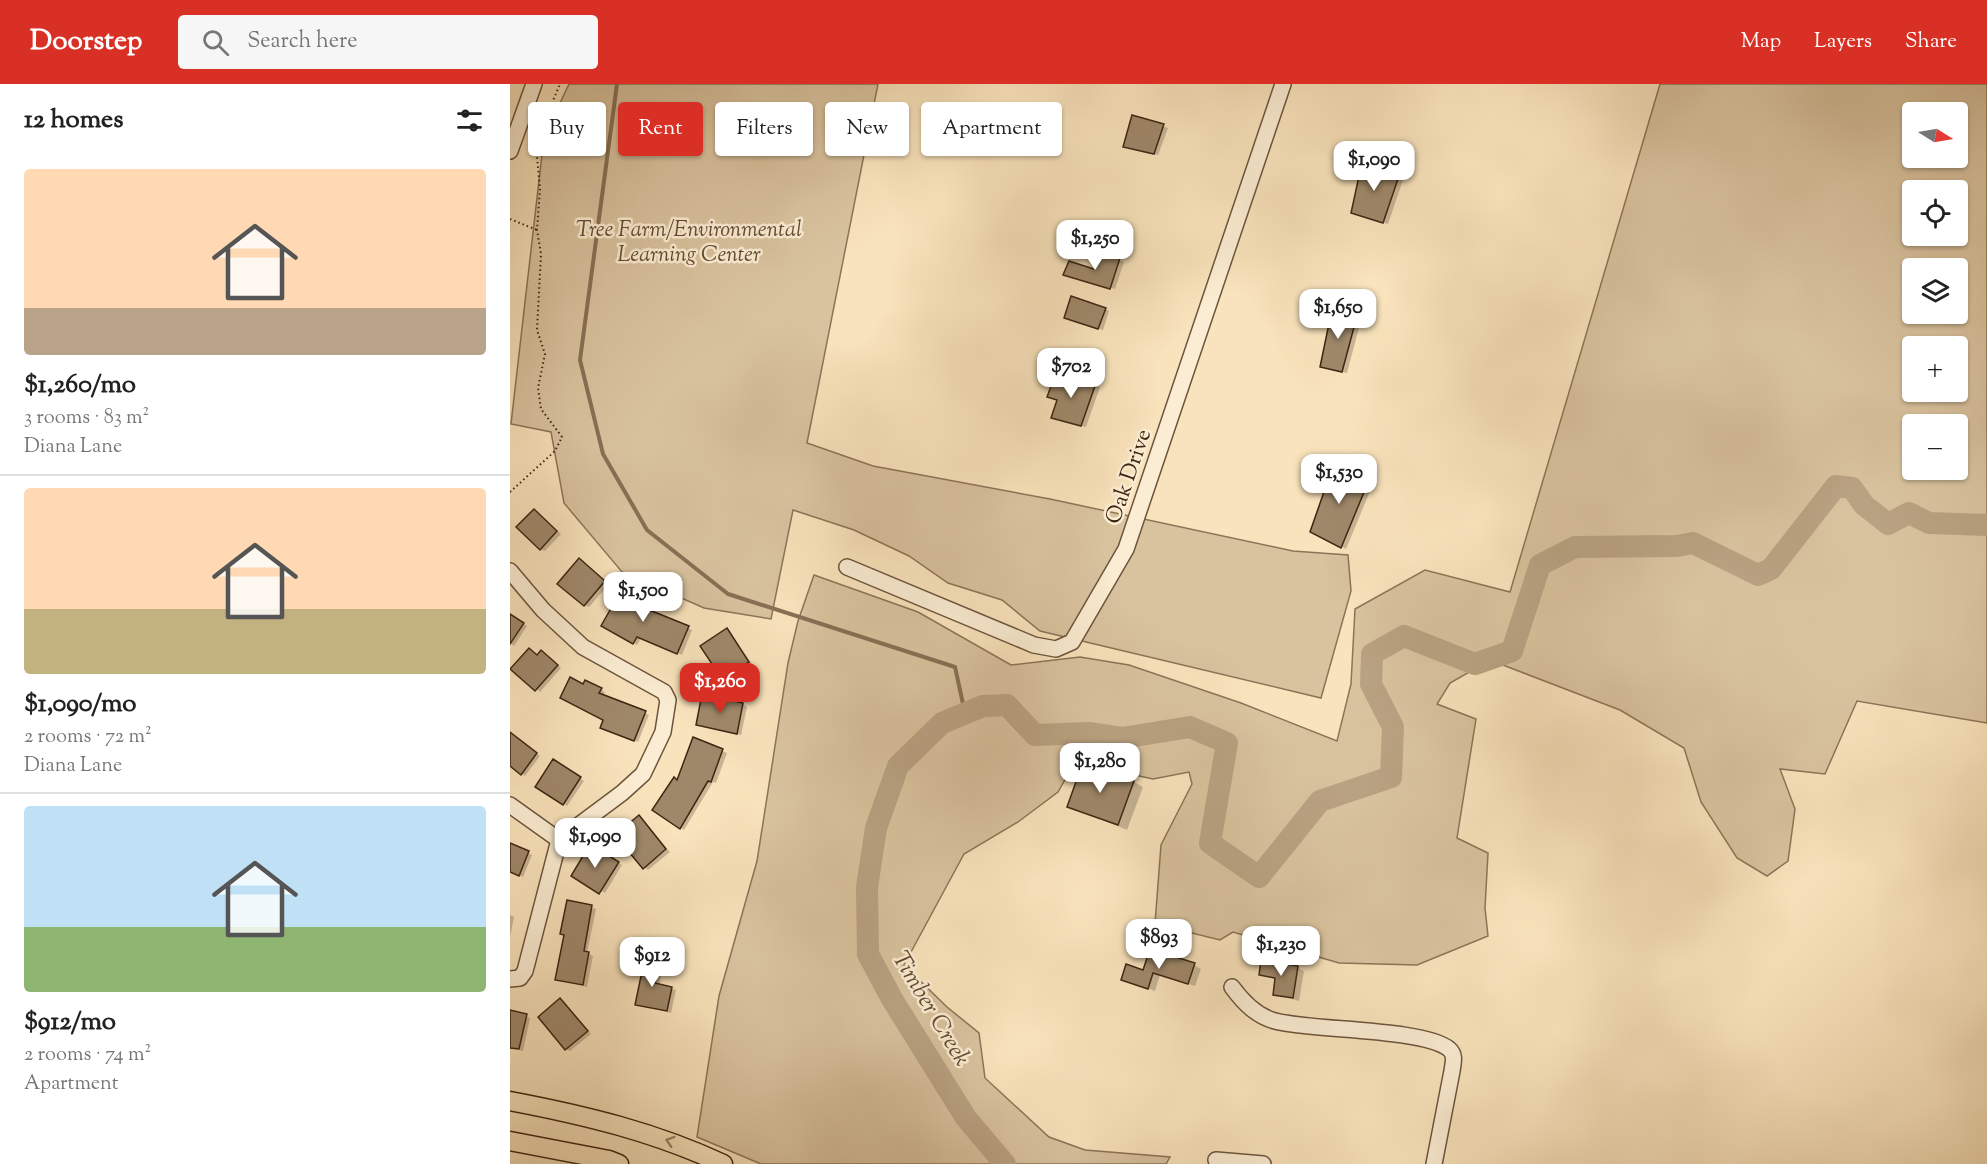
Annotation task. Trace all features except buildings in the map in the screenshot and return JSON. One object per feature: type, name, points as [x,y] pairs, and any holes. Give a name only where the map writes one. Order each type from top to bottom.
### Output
[{"type":"main road","points":[[510,1101],[591,1117],[678,1143],[723,1164]]},
{"type":"main road","points":[[510,1141],[619,1164]]},
{"type":"street","points":[[510,151],[534,84]]},
{"type":"street","name":"Oak Drive","points":[[847,567],[1034,645],[1056,649],[1072,642],[1126,549],[1283,84]]},
{"type":"street","points":[[510,572],[543,610],[583,647],[664,692],[668,700],[663,732],[643,774],[622,794],[559,840],[525,971],[515,978]]},
{"type":"street","points":[[510,805],[559,840]]},
{"type":"street","points":[[1233,987],[1246,1005],[1274,1021],[1422,1039],[1449,1050],[1454,1056],[1434,1164]]},
{"type":"street","points":[[1216,1160],[1263,1164]]},
{"type":"path","points":[[510,492],[555,451],[562,437],[560,431],[544,414],[539,398],[545,354],[537,330],[541,254],[537,230],[540,189],[538,136],[560,84]]},
{"type":"path","points":[[510,219],[537,230]]},
{"type":"green space","name":"Tree Farm/Environmental Learning Center","points":[[569,84],[878,84],[874,102],[825,102],[825,156],[864,156],[807,443],[873,466],[1050,499],[1293,551],[1348,555],[1351,591],[1321,698],[1040,631],[1002,600],[948,583],[909,556],[854,530],[793,510],[771,619],[704,608],[622,572],[564,503],[551,432],[511,424],[542,156],[606,156],[606,102],[561,102]]},
{"type":"green space","points":[[1660,84],[1987,84],[1987,723],[1857,701],[1825,774],[1780,769],[1795,809],[1788,861],[1767,876],[1737,858],[1701,802],[1684,748],[1620,710],[1490,660],[1450,683],[1437,704],[1476,719],[1457,838],[1488,853],[1485,908],[1488,936],[1417,965],[1339,963],[1233,932],[1220,940],[1155,924],[1161,845],[1192,784],[1189,772],[1153,779],[1075,762],[1058,792],[1018,822],[964,854],[904,965],[947,1007],[979,1033],[985,1078],[1049,1137],[1085,1150],[1170,1157],[1166,1164],[761,1164],[697,1137],[719,996],[757,861],[788,663],[798,621],[814,575],[918,612],[1011,665],[1080,657],[1129,665],[1241,703],[1337,741],[1351,684],[1355,609],[1425,570],[1510,592]]},
{"type":"waterway","points":[[617,84],[580,360],[603,454],[647,530],[728,594],[955,667],[965,713]]},
{"type":"waterway","name":"Timber Creek","points":[[1005,1164],[966,1118],[892,999],[868,954],[867,887],[876,828],[898,766],[942,723],[983,706],[1007,705],[1035,735],[1089,733],[1122,738],[1190,727],[1227,743],[1210,843],[1259,877],[1320,801],[1391,777],[1393,727],[1371,684],[1372,654],[1404,636],[1475,664],[1512,651],[1540,565],[1575,547],[1677,546],[1693,543],[1758,575],[1771,569],[1836,486],[1852,488],[1864,505],[1888,524],[1909,513],[1929,523],[1987,525]]}]
